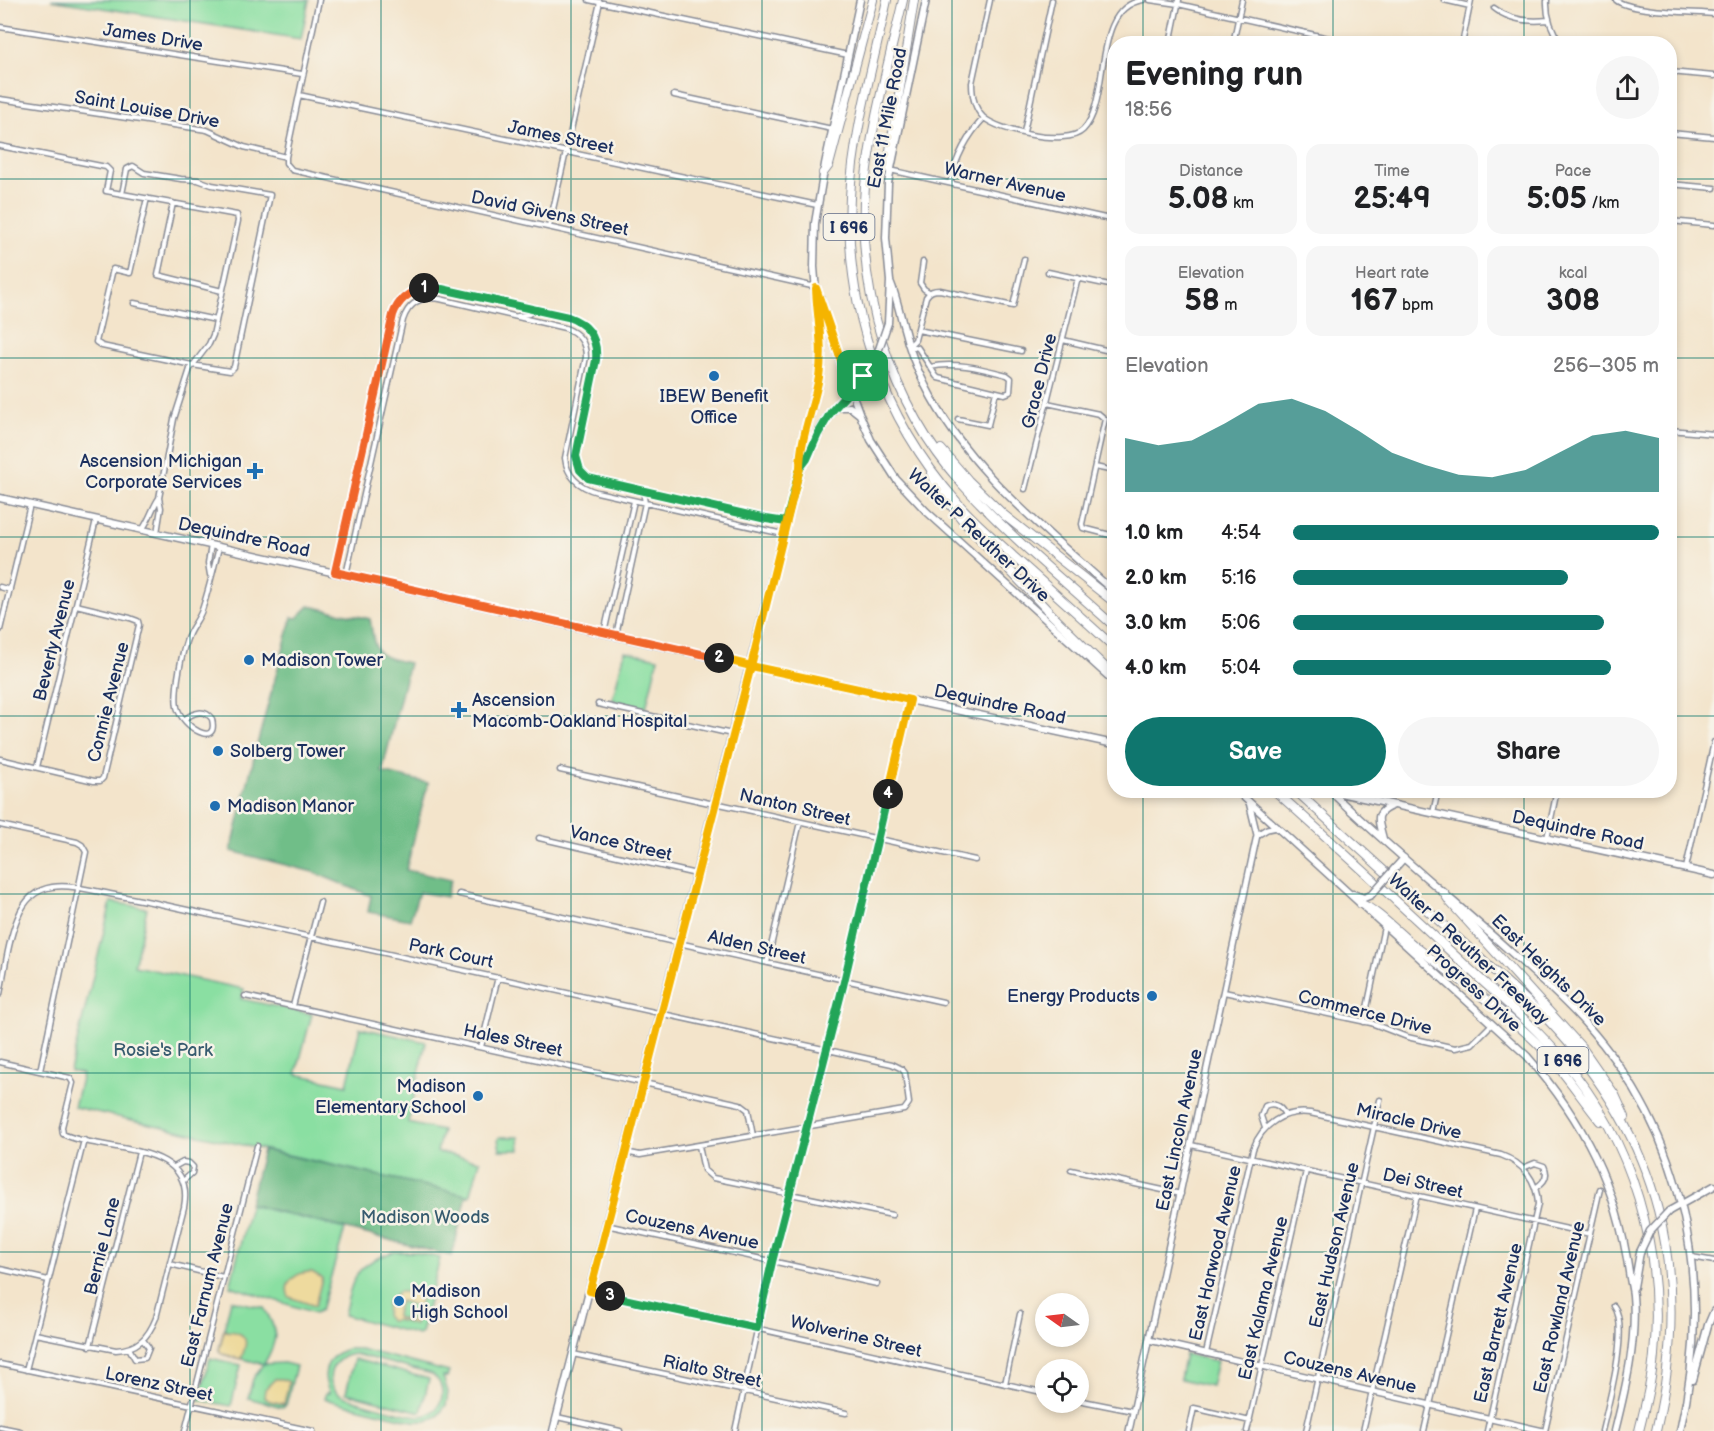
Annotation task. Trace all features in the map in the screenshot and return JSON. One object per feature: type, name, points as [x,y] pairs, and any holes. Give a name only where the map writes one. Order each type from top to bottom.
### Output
[{"type":"highway","points":[[823,173],[829,165],[873,0]]},
{"type":"highway","name":"I 696","points":[[888,0],[855,152],[850,196],[850,246],[856,294],[870,351],[888,397],[910,439],[958,503],[1107,641]]},
{"type":"highway","name":"I 696","points":[[903,0],[868,161],[865,194],[864,243],[869,284],[880,338],[903,395],[923,431],[952,472],[984,507],[1107,620]]},
{"type":"highway","points":[[890,170],[888,164],[914,0]]},
{"type":"highway","points":[[923,431],[968,480],[1004,514],[1107,596]]},
{"type":"highway","points":[[927,464],[935,485],[964,522],[1107,670]]},
{"type":"highway","name":"Walter P Reuther Freeway","points":[[1284,798],[1534,1028],[1576,1076],[1611,1130],[1627,1164],[1646,1223],[1653,1269],[1656,1303],[1654,1356],[1651,1381],[1639,1431]]},
{"type":"highway","name":"Walter P Reuther Freeway","points":[[1304,798],[1553,1025],[1601,1084],[1632,1139],[1650,1182],[1658,1211],[1670,1283],[1672,1316],[1669,1359],[1656,1431]]},
{"type":"highway","points":[[1444,893],[1590,1058],[1620,1105],[1632,1139]]},
{"type":"highway","points":[[1361,904],[1367,906],[1390,927],[1529,1036],[1563,1072],[1590,1108],[1611,1130]]},
{"type":"main road","name":"East 11 Mile Road","points":[[554,1431],[800,468],[800,454],[816,392],[820,362],[821,334],[814,239],[817,205],[860,0]]},
{"type":"main road","name":"East 11 Mile Road","points":[[800,468],[836,407],[863,376],[879,349],[888,323],[890,281],[886,222],[890,170],[926,0]]},
{"type":"main road","points":[[890,281],[909,346],[933,401],[952,431],[971,457],[1004,491],[1107,586]]},
{"type":"main road","name":"Walter P Reuther Drive","points":[[816,288],[860,415],[871,440],[910,495],[1107,675]]},
{"type":"main road","points":[[845,372],[855,377],[863,376]]},
{"type":"main road","points":[[836,407],[850,407],[860,415]]},
{"type":"main road","name":"Dequindre Road","points":[[0,498],[751,666],[1107,742]]},
{"type":"main road","name":"Progress Drive","points":[[1244,798],[1526,1056],[1573,1115],[1600,1166],[1614,1205],[1624,1241],[1633,1294],[1631,1356],[1615,1431]]},
{"type":"main road","name":"East Heights Drive","points":[[1338,798],[1571,1008],[1602,1042],[1635,1090],[1655,1128],[1673,1173],[1682,1203],[1692,1257],[1695,1321],[1688,1398],[1680,1431]]},
{"type":"main road","name":"Dequindre Road","points":[[1364,798],[1714,874]]},
{"type":"main road","points":[[1383,840],[1378,823],[1379,814],[1383,809],[1394,805]]},
{"type":"main road","points":[[1349,893],[1362,897],[1371,895],[1404,858]]},
{"type":"main road","points":[[1633,1294],[1640,1252],[1650,1231],[1669,1211],[1714,1186]]},
{"type":"main road","points":[[1688,1398],[1714,1311]]},
{"type":"street","points":[[286,157],[319,0]]},
{"type":"street","points":[[590,0],[848,55]]},
{"type":"street","points":[[990,0],[972,83],[974,100],[984,118],[996,125],[1052,139],[1077,135],[1083,130],[1091,115],[1107,50]]},
{"type":"street","points":[[1024,132],[1052,0]]},
{"type":"street","points":[[1111,36],[1115,18],[1127,6],[1143,0]]},
{"type":"street","points":[[1150,0],[1178,2],[1321,36]]},
{"type":"street","points":[[1235,36],[1242,0]]},
{"type":"street","points":[[1444,0],[1470,6]]},
{"type":"street","points":[[1464,36],[1471,0]]},
{"type":"street","points":[[1547,0],[1548,20],[1556,36]]},
{"type":"street","points":[[1616,0],[1625,5],[1641,8],[1714,14]]},
{"type":"street","points":[[549,227],[600,1]]},
{"type":"street","points":[[1172,36],[1178,2]]},
{"type":"street","points":[[1494,8],[1506,15],[1523,20],[1548,20]]},
{"type":"street","name":"James Drive","points":[[0,27],[302,74]]},
{"type":"street","points":[[1677,73],[1714,76]]},
{"type":"street","name":"James Street","points":[[298,95],[817,205]]},
{"type":"street","points":[[674,95],[832,129]]},
{"type":"street","name":"Saint Louise Drive","points":[[0,99],[207,130],[244,147],[286,157]]},
{"type":"street","points":[[950,183],[963,146],[984,118]]},
{"type":"street","points":[[1677,134],[1714,137]]},
{"type":"street","points":[[0,146],[106,167],[110,171],[106,191],[237,215],[238,221],[212,339],[192,365],[174,419],[159,498],[161,508],[157,533]]},
{"type":"street","name":"David Givens Street","points":[[286,157],[288,168],[310,175],[816,288]]},
{"type":"street","points":[[122,194],[127,169],[133,166],[144,173],[198,180],[270,195],[234,367],[226,371],[96,342],[113,269],[130,273],[147,198]]},
{"type":"street","name":"Warner Avenue","points":[[890,170],[1107,218]]},
{"type":"street","points":[[1677,185],[1714,188]]},
{"type":"street","points":[[173,203],[158,276],[222,291]]},
{"type":"street","points":[[1677,222],[1714,225]]},
{"type":"street","points":[[923,262],[920,283],[929,292],[940,290],[1013,306],[1024,260]]},
{"type":"street","points":[[1048,272],[1107,284]]},
{"type":"street","name":"Grace Drive","points":[[1025,489],[1078,278]]},
{"type":"street","points":[[335,572],[393,315],[397,305],[407,295],[415,290],[429,287],[557,315],[580,322],[592,335],[597,348],[576,452],[578,465],[588,478],[786,522]]},
{"type":"street","points":[[440,299],[442,289]]},
{"type":"street","points":[[909,346],[915,340],[929,292]]},
{"type":"street","points":[[346,575],[387,388],[407,310],[419,299],[440,299],[570,329],[582,340],[586,351],[583,373],[565,458],[569,472],[582,486],[634,501],[783,534]]},
{"type":"street","points":[[497,312],[499,302]]},
{"type":"street","points":[[134,303],[216,321]]},
{"type":"street","points":[[514,316],[529,314],[532,309]]},
{"type":"street","points":[[554,325],[551,320],[557,315]]},
{"type":"street","points":[[918,330],[1021,351]]},
{"type":"street","points":[[1063,340],[1107,350]]},
{"type":"street","points":[[909,346],[918,348],[930,367],[939,378],[1005,394],[1010,392],[1011,378],[1007,375],[958,365],[939,364],[930,367]]},
{"type":"street","points":[[583,373],[593,376]]},
{"type":"street","points":[[377,386],[387,388]]},
{"type":"street","points":[[958,419],[988,425],[996,392]]},
{"type":"street","points":[[1047,403],[1099,414],[1105,419],[1083,526],[1088,531],[1107,535]]},
{"type":"street","points":[[570,430],[580,433]]},
{"type":"street","points":[[1677,431],[1714,434]]},
{"type":"street","points":[[1095,466],[1107,469]]},
{"type":"street","points":[[359,468],[370,470]]},
{"type":"street","points":[[597,492],[602,489],[602,482]]},
{"type":"street","points":[[614,496],[613,491],[617,486]]},
{"type":"street","points":[[616,635],[645,503],[643,491]]},
{"type":"street","points":[[142,530],[150,519],[153,506],[159,498]]},
{"type":"street","points":[[604,633],[634,501]]},
{"type":"street","points":[[0,630],[30,505]]},
{"type":"street","points":[[707,506],[704,510],[707,517]]},
{"type":"street","points":[[724,521],[727,517],[725,510]]},
{"type":"street","name":"Beverly Avenue","points":[[37,767],[96,519]]},
{"type":"street","points":[[210,579],[208,563],[212,545]]},
{"type":"street","points":[[185,719],[193,714],[205,713],[213,719],[213,727],[208,733],[199,733],[190,728],[177,708],[177,690],[187,640],[201,614],[219,547]]},
{"type":"street","points":[[0,587],[10,590]]},
{"type":"street","name":"Connie Avenue","points":[[37,767],[94,781],[102,780],[139,625],[138,621],[130,618],[76,604]]},
{"type":"street","points":[[735,1431],[772,1262],[845,980],[910,700]]},
{"type":"street","points":[[598,704],[733,735]]},
{"type":"street","points":[[1686,868],[1714,742]]},
{"type":"street","points":[[0,759],[37,767]]},
{"type":"street","name":"Nanton Street","points":[[560,770],[975,860]]},
{"type":"street","points":[[1433,813],[1436,798]]},
{"type":"street","points":[[1546,838],[1555,798]]},
{"type":"street","name":"East Lincoln Avenue","points":[[1130,1431],[1257,835],[1248,802]]},
{"type":"street","points":[[767,963],[800,822]]},
{"type":"street","points":[[0,825],[66,839],[82,845],[87,856],[40,1071]]},
{"type":"street","points":[[1257,835],[1267,829],[1277,828]]},
{"type":"street","name":"Vance Street","points":[[539,838],[697,874]]},
{"type":"street","name":"Park Court","points":[[0,994],[16,923],[24,905],[32,896],[49,887],[66,885],[311,936],[892,1064],[905,1073],[909,1098],[907,1108],[807,1127]]},
{"type":"street","name":"Alden Street","points":[[459,894],[944,1002]]},
{"type":"street","points":[[293,1006],[320,902]]},
{"type":"street","points":[[1364,1022],[1384,927]]},
{"type":"street","points":[[481,1047],[498,977]]},
{"type":"street","name":"Commerce Drive","points":[[1224,992],[1382,1026],[1407,1037],[1455,1048],[1472,1044],[1492,1024]]},
{"type":"street","name":"Hales Street","points":[[245,996],[743,1105],[748,1110],[753,1136]]},
{"type":"street","points":[[0,1062],[72,1079],[73,1086],[62,1132],[67,1136],[161,1158],[174,1167],[183,1181],[186,1201],[156,1318],[150,1332],[143,1340],[129,1348],[116,1350],[34,1334]]},
{"type":"street","name":"East Hudson Avenue","points":[[1306,1431],[1380,1100]]},
{"type":"street","name":"Miracle Drive","points":[[1251,1158],[1256,1141],[1265,1128],[1261,1112],[1265,1106],[1272,1104],[1277,1105],[1285,1115],[1310,1113],[1501,1155],[1523,1168],[1535,1188],[1538,1204],[1535,1222]]},
{"type":"street","points":[[1265,1128],[1285,1115]]},
{"type":"street","points":[[625,1152],[640,1155],[807,1127]]},
{"type":"street","points":[[26,1370],[84,1140]]},
{"type":"street","name":"Dei Street","points":[[1191,1145],[1590,1234]]},
{"type":"street","name":"East Farnum Avenue","points":[[185,1431],[256,1146]]},
{"type":"street","points":[[699,1146],[704,1170],[709,1176],[892,1215]]},
{"type":"street","name":"Bernie Lane","points":[[90,1346],[139,1152]]},
{"type":"street","name":"East Harwood Avenue","points":[[1206,1353],[1251,1158]]},
{"type":"street","points":[[174,1167],[183,1162],[193,1167],[192,1173],[183,1181]]},
{"type":"street","name":"Miracle Drive","points":[[1523,1168],[1535,1163],[1544,1166],[1547,1171],[1545,1178],[1535,1188]]},
{"type":"street","points":[[1071,1170],[1181,1194]]},
{"type":"street","name":"East Kalama Avenue","points":[[1247,1431],[1306,1171]]},
{"type":"street","name":"East Rowland Avenue","points":[[1544,1431],[1600,1189]]},
{"type":"street","points":[[1363,1431],[1417,1195]]},
{"type":"street","points":[[1425,1431],[1475,1209]]},
{"type":"street","name":"East Barrett Avenue","points":[[1487,1431],[1535,1222]]},
{"type":"street","name":"Couzens Avenue","points":[[606,1226],[877,1284]]},
{"type":"street","points":[[1692,1257],[1714,1261]]},
{"type":"street","points":[[170,1264],[223,1277]]},
{"type":"street","points":[[0,1269],[48,1280]]},
{"type":"street","name":"Wolverine Street","points":[[590,1291],[1035,1391]]},
{"type":"street","points":[[1602,1431],[1618,1351],[1620,1317],[1614,1306]]},
{"type":"street","points":[[1005,1384],[1020,1314]]},
{"type":"street","points":[[129,1348],[135,1359],[145,1358],[149,1348],[143,1340]]},
{"type":"street","name":"Couzens Avenue","points":[[1149,1340],[1544,1431]]},
{"type":"street","name":"Rialto Street","points":[[573,1354],[846,1413]]},
{"type":"street","name":"Lorenz Street","points":[[0,1364],[313,1431]]},
{"type":"street","points":[[1089,1402],[1134,1412]]},
{"type":"street","points":[[1189,1431],[1194,1408],[1250,1421]]},
{"type":"street","points":[[557,1418],[620,1431]]},
{"type":"street","points":[[0,1427],[20,1431]]},
{"type":"green space","points":[[51,0],[309,0],[301,39]]},
{"type":"green space","points":[[309,606],[370,619],[378,651],[389,658],[409,663],[382,772],[428,783],[406,870],[451,880],[446,897],[419,892],[410,920],[368,912],[371,896],[313,872],[231,851],[292,617],[297,618]]},
{"type":"green space","points":[[625,651],[658,658],[646,708],[612,700]]},
{"type":"green space","name":"Rosie's Park","points":[[111,902],[147,908],[134,966],[244,989],[241,999],[312,1014],[296,1074],[347,1085],[360,1028],[426,1042],[408,1123],[442,1131],[437,1152],[480,1161],[470,1196],[74,1107],[82,1074],[70,1071]]},
{"type":"green space","points":[[500,1137],[519,1137],[520,1150],[500,1150],[498,1139]]},
{"type":"green space","name":"Madison Woods","points":[[263,1150],[467,1195],[452,1256],[249,1204]]},
{"type":"green space","points":[[250,1205],[345,1229],[321,1310],[315,1313],[230,1286]]},
{"type":"green space","points":[[393,1252],[415,1252],[440,1258],[421,1333],[418,1335],[344,1315],[357,1274],[370,1262]]},
{"type":"green space","points":[[231,1300],[264,1308],[269,1316],[275,1336],[264,1364],[284,1363],[296,1366],[286,1405],[282,1407],[248,1398],[253,1379],[263,1364],[222,1354],[219,1350]]},
{"type":"green space","points":[[347,1349],[360,1349],[449,1372],[447,1377],[443,1377],[448,1392],[446,1405],[438,1416],[426,1421],[413,1421],[324,1399],[326,1393],[330,1393],[325,1379],[327,1366],[340,1352]],"holes":[[[355,1354],[432,1374],[438,1380],[442,1395],[439,1406],[428,1415],[422,1416],[393,1411],[343,1396],[333,1387],[331,1380],[336,1363],[348,1355]]]},
{"type":"green space","points":[[1185,1354],[1217,1361],[1211,1386],[1180,1379]]},
{"type":"green space","points":[[210,1358],[241,1365],[231,1406],[199,1400]]},
{"type":"green space","points":[[354,1359],[429,1379],[421,1412],[346,1393]]},
{"type":"sand","points":[[312,1272],[322,1278],[315,1306],[289,1297],[287,1292],[293,1278],[302,1273]]},
{"type":"sand","points":[[398,1292],[413,1292],[421,1298],[414,1325],[397,1320],[390,1321],[386,1317],[387,1303]],"holes":[[[400,1301],[416,1306],[412,1320],[407,1321],[396,1317]]]},
{"type":"sand","points":[[224,1330],[236,1332],[244,1338],[246,1344],[241,1359],[222,1354],[219,1350]]},
{"type":"sand","points":[[275,1379],[289,1382],[284,1404],[264,1398],[265,1389]]},
{"type":"place","name":"IBEW Benefit Office","points":[[714,376]]},
{"type":"place","name":"Ascension Michigan Corporate Services","points":[[255,471]]},
{"type":"place","name":"Madison Tower","points":[[249,660]]},
{"type":"place","name":"Ascension Macomb-Oakland Hospital","points":[[459,710]]},
{"type":"place","name":"Solberg Tower","points":[[218,751]]},
{"type":"place","name":"Madison Manor","points":[[215,806]]},
{"type":"place","name":"Energy Products","points":[[1152,996]]},
{"type":"place","name":"Madison Elementary School","points":[[478,1096]]},
{"type":"place","name":"Madison High School","points":[[399,1301]]},
{"type":"route","points":[[863,376],[831,412],[810,449],[807,459],[800,468],[786,522],[766,519],[597,481],[582,473],[576,452],[597,348],[592,335],[580,322],[568,317],[442,289],[429,287],[415,290],[400,301],[393,315],[335,572],[751,666],[590,1291],[757,1328],[843,986],[910,700],[751,666],[800,468],[800,454],[819,377],[821,345],[816,288],[820,294],[824,315],[845,372],[855,377],[863,376]]}]
